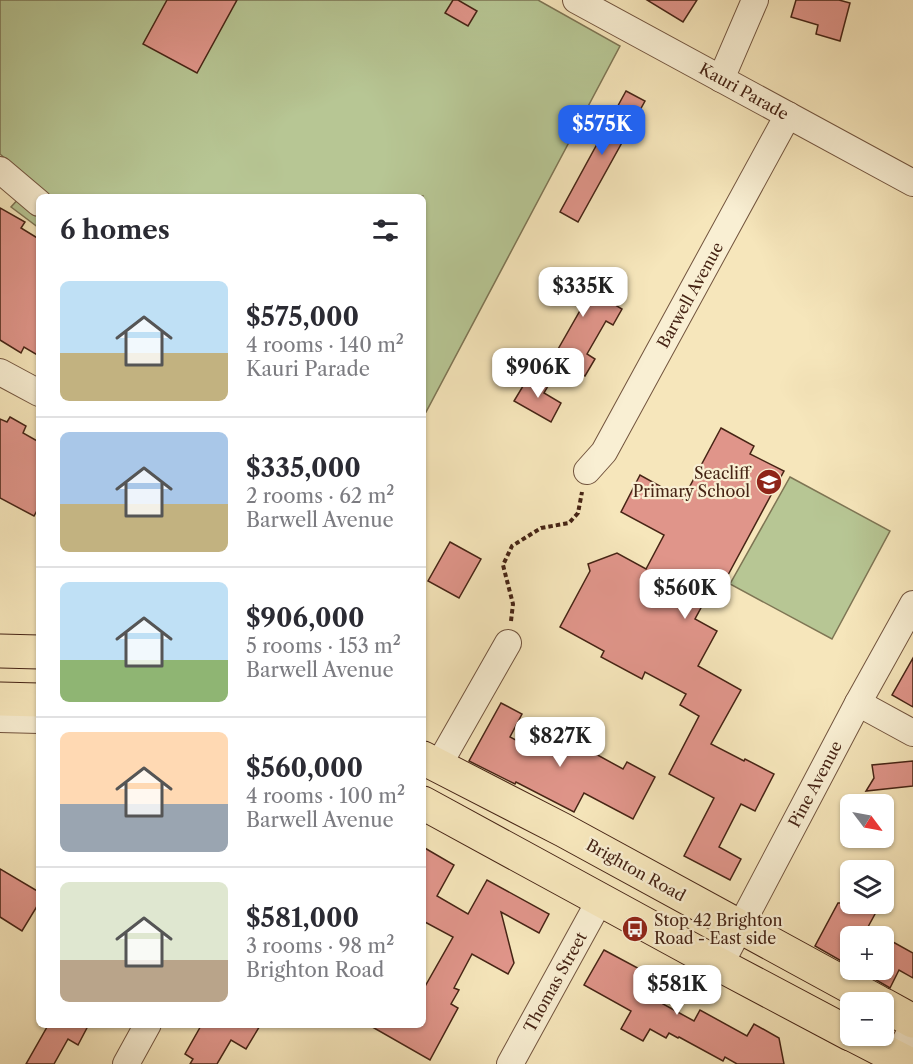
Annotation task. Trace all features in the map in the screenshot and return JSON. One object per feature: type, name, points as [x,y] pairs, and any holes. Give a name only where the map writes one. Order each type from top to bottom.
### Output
[{"type":"main road","points":[[0,651],[36,652]]},
{"type":"main road","points":[[0,699],[36,700]]},
{"type":"main road","name":"Brighton Road","points":[[431,762],[563,830],[860,992]]},
{"type":"main road","points":[[426,805],[840,1028]]},
{"type":"main road","points":[[894,1011],[913,1021]]},
{"type":"main road","points":[[873,1046],[900,1062]]},
{"type":"street","name":"Kauri Parade","points":[[576,0],[913,183]]},
{"type":"street","points":[[721,79],[755,0]]},
{"type":"street","name":"Barwell Avenue","points":[[586,471],[604,452],[788,115]]},
{"type":"street","points":[[0,170],[36,200]]},
{"type":"street","points":[[0,372],[36,391]]},
{"type":"street","name":"Pine Avenue","points":[[720,965],[858,703],[913,604]]},
{"type":"street","points":[[431,762],[508,643]]},
{"type":"street","points":[[858,703],[913,733]]},
{"type":"street","points":[[0,719],[36,720]]},
{"type":"street","name":"Thomas Street","points":[[510,1064],[600,900]]},
{"type":"street","points":[[900,1062],[913,1027]]},
{"type":"street","points":[[126,1064],[146,1028]]},
{"type":"path","points":[[508,643],[513,604],[503,565],[512,546],[541,528],[569,523],[578,513],[586,471]]},
{"type":"green space","points":[[0,0],[538,0],[620,46],[426,412],[426,194],[36,194],[36,226],[11,207],[33,183],[0,154]]},
{"type":"green space","points":[[790,477],[890,531],[832,639],[730,584]]},
{"type":"building","points":[[167,0],[237,0],[197,73],[143,44]]},
{"type":"building","points":[[453,0],[458,0],[477,11],[468,26],[445,13]]},
{"type":"building","points":[[647,0],[697,0],[683,22]]},
{"type":"building","points":[[796,0],[839,0],[850,3],[840,41],[816,34],[818,25],[791,17]]},
{"type":"building","points":[[626,91],[645,101],[578,222],[560,212]]},
{"type":"building","points":[[0,208],[25,222],[21,228],[36,237],[36,354],[24,347],[21,353],[0,340]]},
{"type":"building","points":[[557,269],[576,280],[582,269],[603,281],[597,294],[622,309],[613,325],[606,321],[587,354],[595,359],[585,376],[553,358],[582,307],[547,286]]},
{"type":"building","points":[[529,376],[548,386],[544,393],[561,403],[551,422],[514,401]]},
{"type":"building","points":[[10,417],[26,426],[23,433],[36,440],[36,512],[34,516],[0,498],[0,419],[7,422]]},
{"type":"building","points":[[721,428],[754,446],[750,454],[784,471],[728,575],[721,571],[695,619],[717,631],[698,666],[741,690],[711,744],[774,774],[755,811],[741,804],[719,847],[741,859],[730,880],[684,856],[714,798],[669,774],[699,716],[680,705],[686,694],[645,672],[642,679],[601,657],[604,651],[560,627],[590,571],[588,564],[617,553],[646,569],[664,535],[621,512],[640,475],[683,499]]},
{"type":"building","points":[[450,542],[481,559],[459,598],[428,581]]},
{"type":"building","points":[[913,658],[913,707],[892,695]]},
{"type":"building","points":[[501,703],[522,714],[510,737],[540,753],[554,725],[592,752],[623,769],[627,762],[655,777],[633,819],[584,793],[574,812],[469,761]]},
{"type":"building","points":[[913,761],[913,786],[866,791],[874,778],[872,765]]},
{"type":"building","points":[[426,849],[454,865],[437,896],[468,914],[487,880],[549,914],[539,933],[501,912],[514,963],[508,974],[472,954],[454,988],[459,990],[451,1004],[458,1008],[430,1060],[374,1028],[426,1028],[426,985],[453,937],[426,923]]},
{"type":"building","points":[[0,869],[36,890],[36,908],[22,931],[0,917]]},
{"type":"building","points":[[838,903],[840,903],[840,914],[875,914],[868,926],[840,926],[840,960],[815,946]]},
{"type":"building","points":[[894,943],[913,953],[913,978],[899,970],[894,980]]},
{"type":"building","points":[[604,950],[647,973],[644,978],[670,992],[663,1004],[694,1021],[700,1010],[747,1036],[754,1024],[779,1038],[784,1064],[737,1064],[725,1057],[723,1061],[669,1033],[666,1038],[650,1029],[643,1041],[621,1029],[631,1011],[584,985]]},
{"type":"building","points":[[876,980],[894,980],[890,988]]},
{"type":"building","points":[[46,1028],[87,1028],[78,1045],[68,1039],[54,1064],[26,1064]]},
{"type":"building","points":[[200,1028],[259,1028],[246,1049],[231,1040],[217,1064],[190,1064],[193,1059],[185,1054]]},
{"type":"place","name":"Seacliff Primary School","points":[[769,482]]},
{"type":"place","name":"Stop 42 Brighton Road - East side","points":[[635,929]]}]
